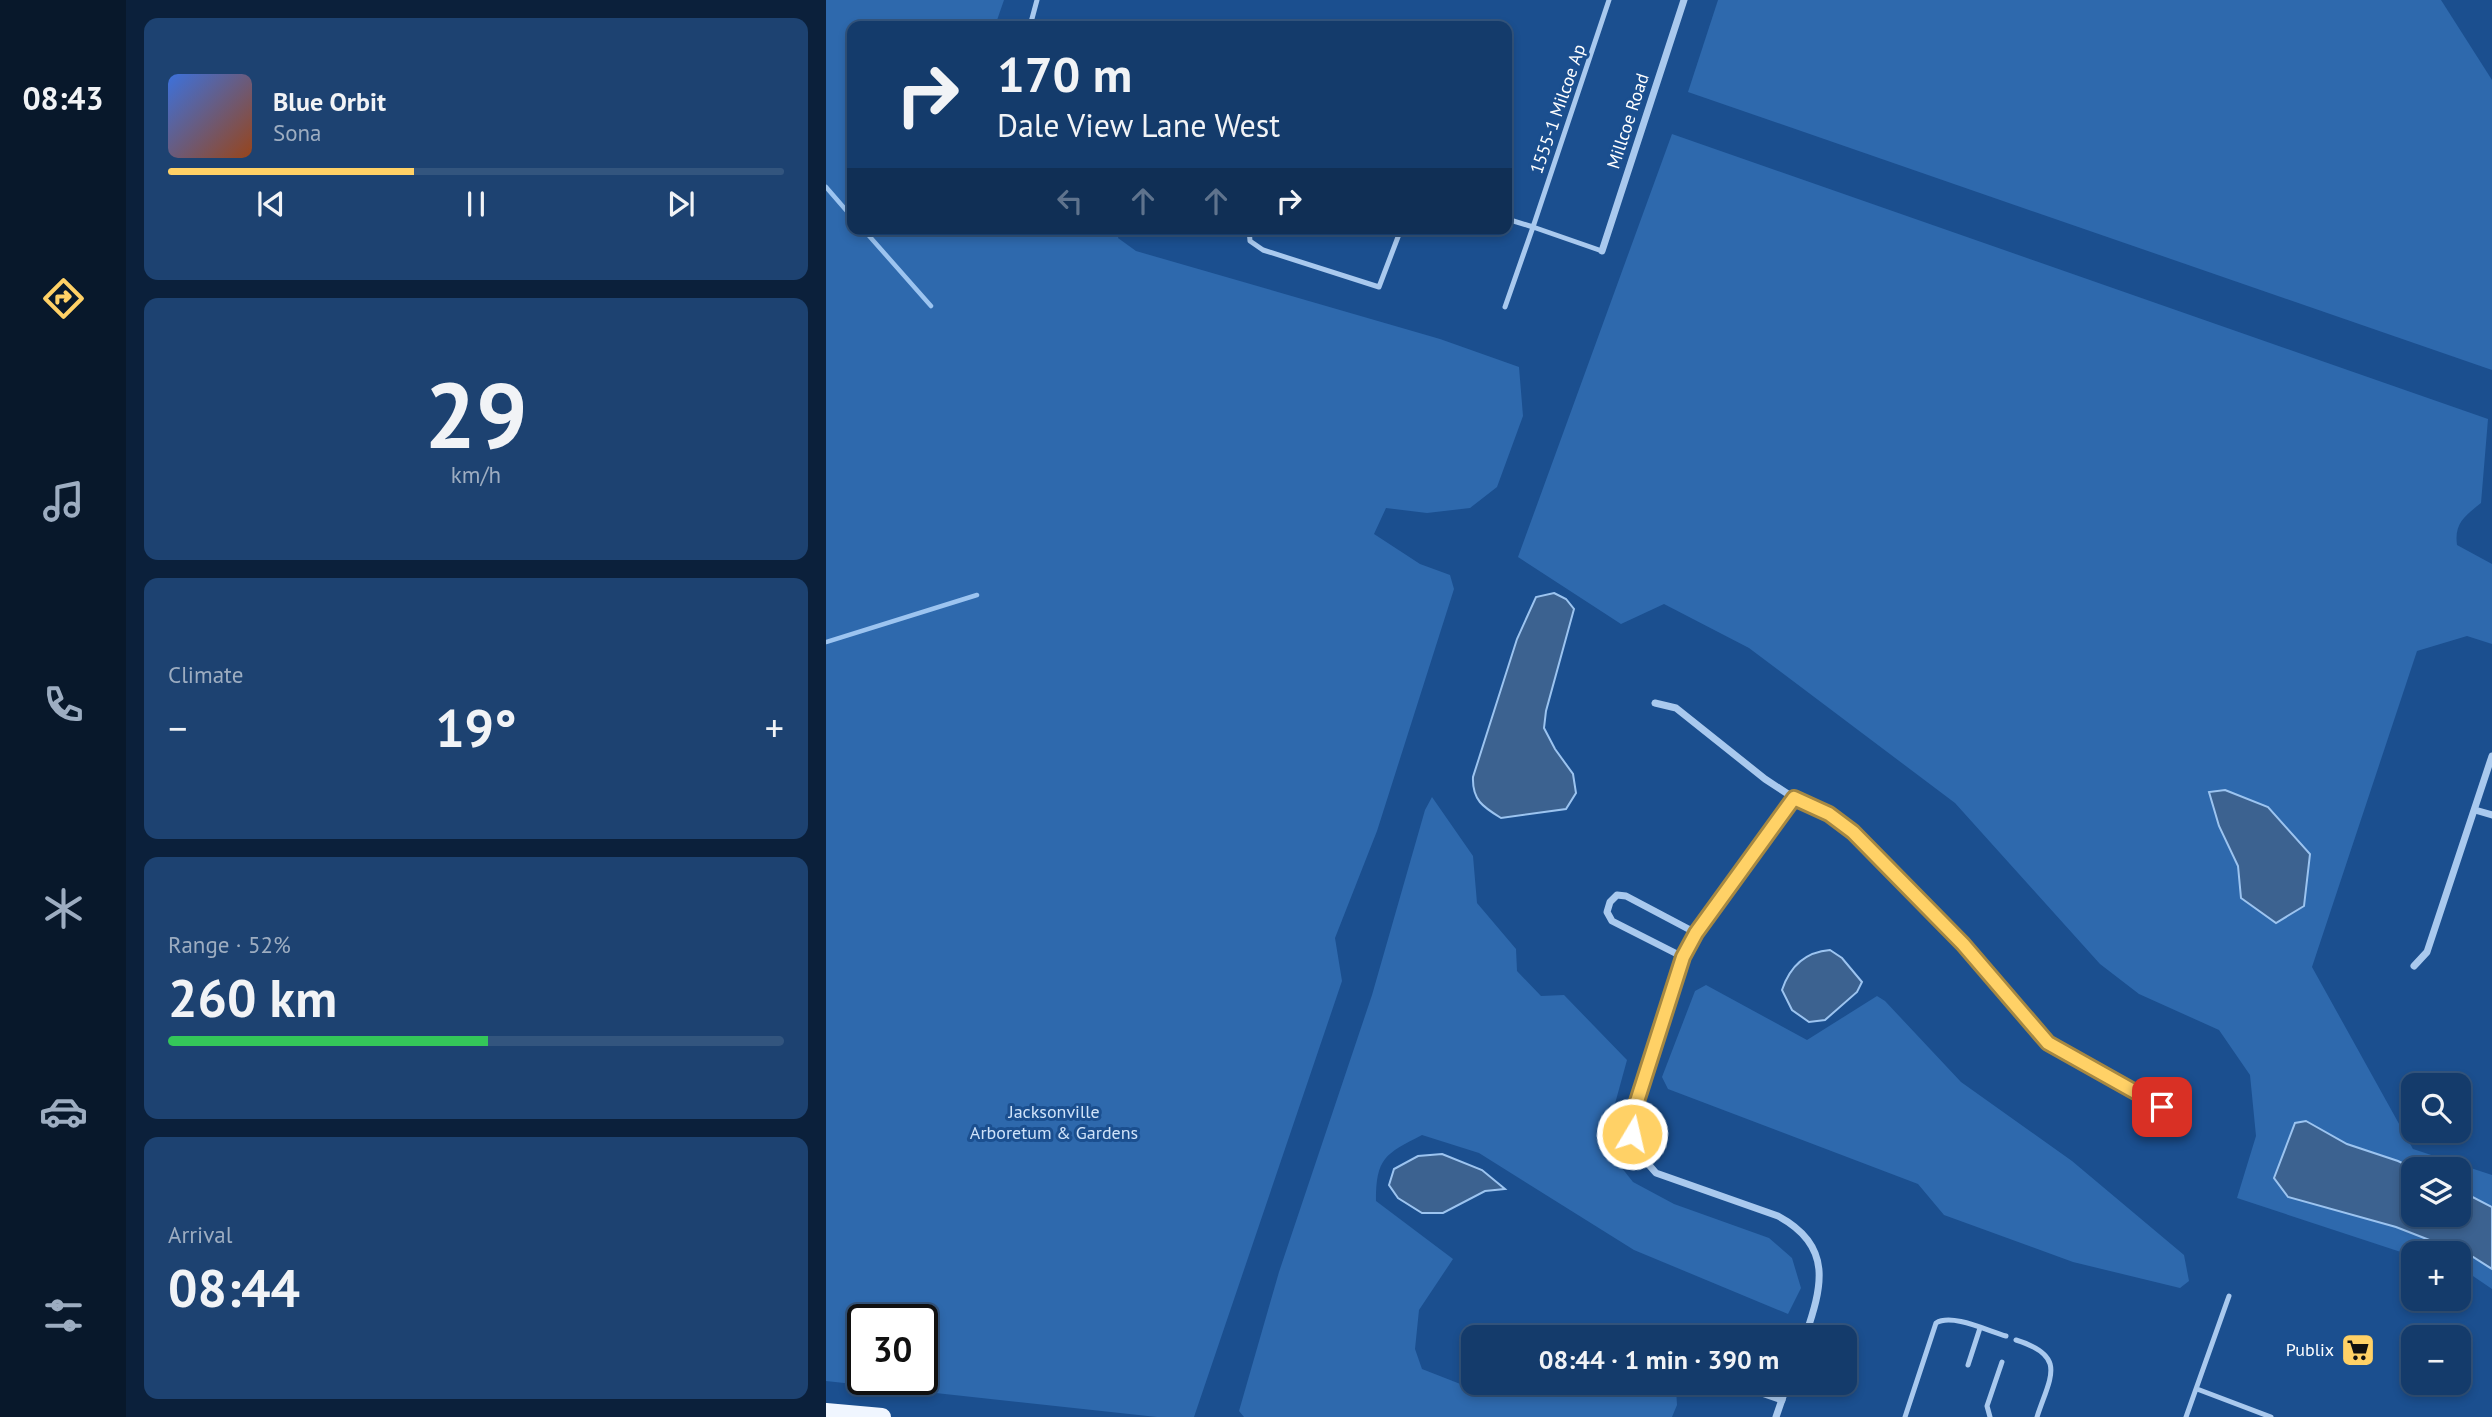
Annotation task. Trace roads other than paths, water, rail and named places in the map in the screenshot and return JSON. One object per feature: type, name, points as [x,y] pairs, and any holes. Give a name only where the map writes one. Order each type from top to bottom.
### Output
[{"type":"main road","points":[[826,1412],[882,1417]]},
{"type":"street","name":"Millcoe Road","points":[[1602,251],[1684,0]]},
{"type":"street","points":[[1655,703],[1676,708],[1765,779],[1794,798],[1829,814],[1853,832],[1963,944],[2048,1043],[2162,1107]]},
{"type":"street","points":[[2414,966],[2427,951],[2492,757]]},
{"type":"street","points":[[1794,798],[1696,933],[1683,957],[1633,1114],[1632,1134],[1636,1150],[1656,1173],[1778,1216],[1803,1234],[1812,1246],[1820,1273],[1820,1288],[1809,1325]]},
{"type":"street","points":[[2475,810],[2492,815]]},
{"type":"street","points":[[1683,957],[1612,921],[1607,912],[1610,902],[1617,895],[1626,896],[1696,933]]},
{"type":"street","points":[[1768,1395],[1782,1400]]},
{"type":"street","points":[[1776,1417],[1784,1395]]},
{"type":"lane","points":[[1031,21],[1037,0]]},
{"type":"lane","name":"1555-1 Milcoe Ap","points":[[1505,307],[1609,0]]},
{"type":"lane","points":[[1512,221],[1602,251]]},
{"type":"lane","points":[[1250,235],[1250,240],[1263,250],[1379,287],[1399,235]]},
{"type":"lane","points":[[2186,1417],[2229,1296]]},
{"type":"lane","points":[[1905,1417],[1936,1322],[1943,1318],[2006,1336]]},
{"type":"lane","points":[[1968,1365],[1980,1328]]},
{"type":"lane","points":[[2016,1339],[2036,1346],[2051,1364],[2051,1373],[2037,1417]]},
{"type":"lane","points":[[1990,1417],[1987,1406],[2002,1362]]},
{"type":"lane","points":[[2197,1389],[2271,1417]]},
{"type":"waterway","points":[[826,187],[847,211]]},
{"type":"waterway","points":[[868,235],[931,306]]},
{"type":"waterway","points":[[826,642],[977,595]]},
{"type":"place","name":"Publix","points":[[2358,1350]]},
{"type":"park label","name":"Jacksonville Arboretum & Gardens","points":[[1054,1122]]}]
